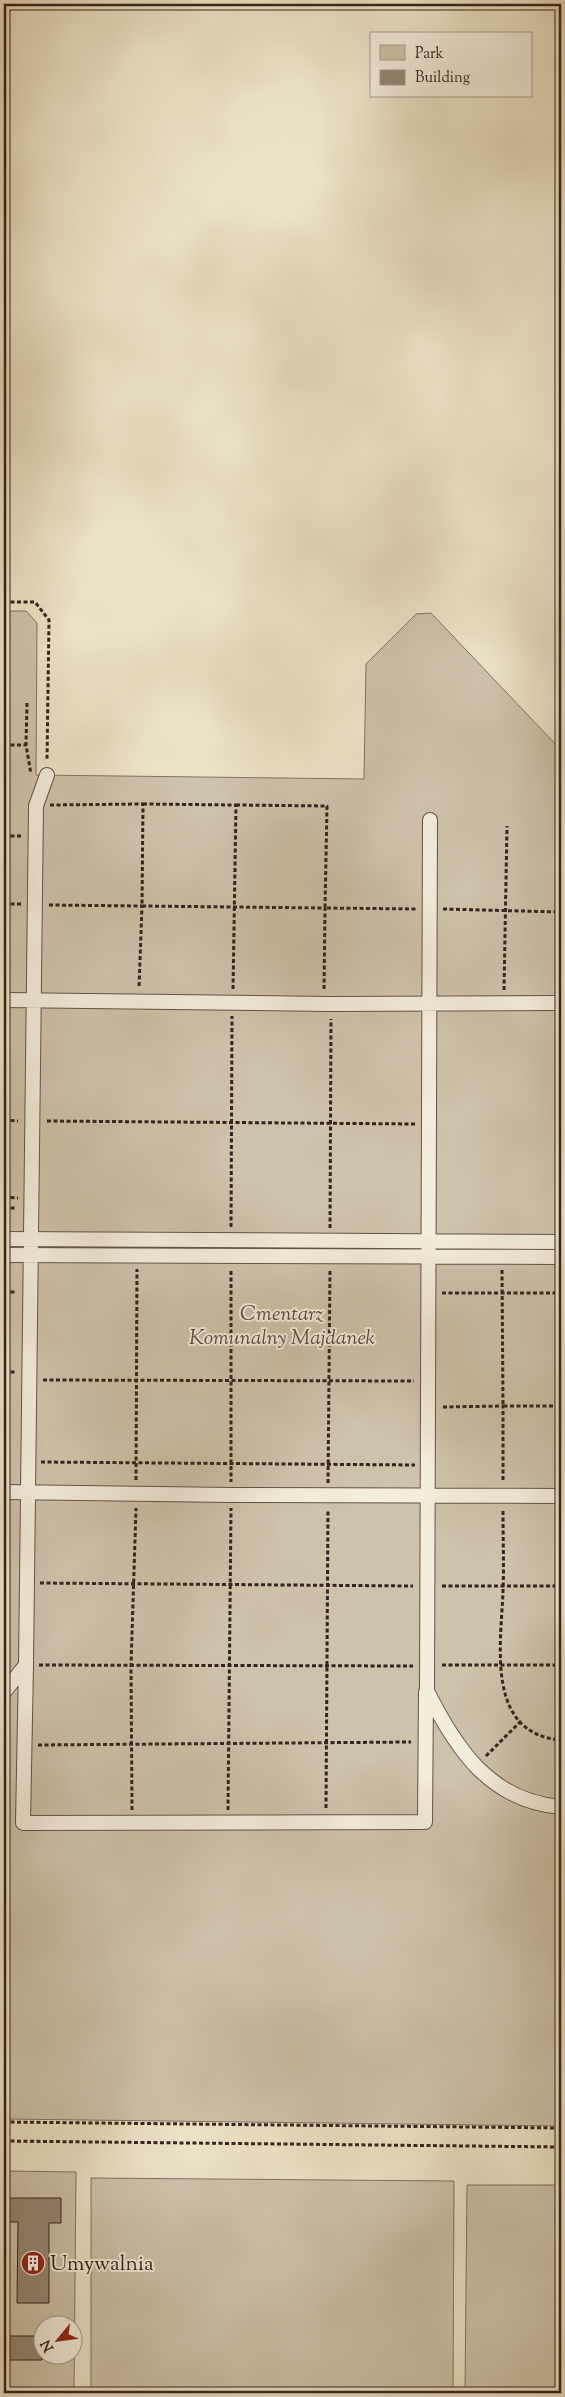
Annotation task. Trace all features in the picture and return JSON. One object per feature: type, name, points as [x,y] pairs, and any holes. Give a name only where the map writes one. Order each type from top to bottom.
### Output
[{"type":"street","points":[[47,775],[36,806],[23,1823],[425,1822],[424,1742],[427,1666],[430,1407],[428,1124],[430,820]]},
{"type":"street","points":[[4,1000],[327,1004],[558,1003]]},
{"type":"street","points":[[4,1239],[561,1242]]},
{"type":"street","points":[[4,1255],[561,1256]]},
{"type":"street","points":[[4,1492],[328,1496],[561,1496]]},
{"type":"street","points":[[4,1692],[26,1665]]},
{"type":"street","points":[[426,1692],[447,1732],[474,1767],[519,1795],[533,1801],[561,1807]]},
{"type":"path","points":[[4,602],[35,602],[49,620],[47,775]]},
{"type":"path","points":[[27,704],[26,745],[32,780]]},
{"type":"path","points":[[4,745],[26,745]]},
{"type":"path","points":[[139,1002],[143,804]]},
{"type":"path","points":[[36,806],[143,804],[326,806],[325,908],[330,1124],[330,1241]]},
{"type":"path","points":[[231,1240],[232,1002],[236,805]]},
{"type":"path","points":[[504,1003],[507,826]]},
{"type":"path","points":[[34,905],[325,908]]},
{"type":"path","points":[[32,1121],[428,1124]]},
{"type":"path","points":[[132,1823],[131,1666],[136,1494],[137,1254]]},
{"type":"path","points":[[228,1823],[232,1495],[231,1255]]},
{"type":"path","points":[[326,1823],[330,1255]]},
{"type":"path","points":[[502,1256],[503,1586],[500,1664],[502,1689],[507,1702],[521,1721],[536,1734],[548,1739],[561,1740]]},
{"type":"path","points":[[430,1294],[561,1293]]},
{"type":"path","points":[[28,1380],[429,1381]]},
{"type":"path","points":[[430,1407],[561,1406]]},
{"type":"path","points":[[27,1462],[428,1465]]},
{"type":"path","points":[[26,1583],[561,1586]]},
{"type":"path","points":[[26,1665],[561,1665]]},
{"type":"path","points":[[474,1767],[521,1721]]},
{"type":"path","points":[[25,1745],[424,1742]]},
{"type":"path","points":[[4,2122],[561,2128]]},
{"type":"path","points":[[4,2141],[561,2147]]},
{"type":"green space","name":"Cmentarz Komunalny Majdanek","points":[[4,611],[26,611],[37,623],[36,775],[364,779],[366,664],[416,614],[431,613],[561,750],[561,2126],[4,2119]]},
{"type":"green space","points":[[4,2171],[76,2172],[75,2314],[32,2314],[32,2364],[74,2364],[74,2393],[4,2393]]},
{"type":"green space","points":[[91,2178],[454,2181],[453,2393],[91,2393]]},
{"type":"green space","points":[[467,2185],[561,2185],[561,2393],[465,2393]]},
{"type":"building","name":"Umywalnia","points":[[4,2198],[61,2198],[61,2223],[49,2223],[49,2303],[17,2303],[18,2222],[4,2222]]},
{"type":"building","points":[[4,2336],[32,2336],[32,2360],[4,2360]]},
{"type":"place","name":"Umywalnia","points":[[33,2263]]}]
